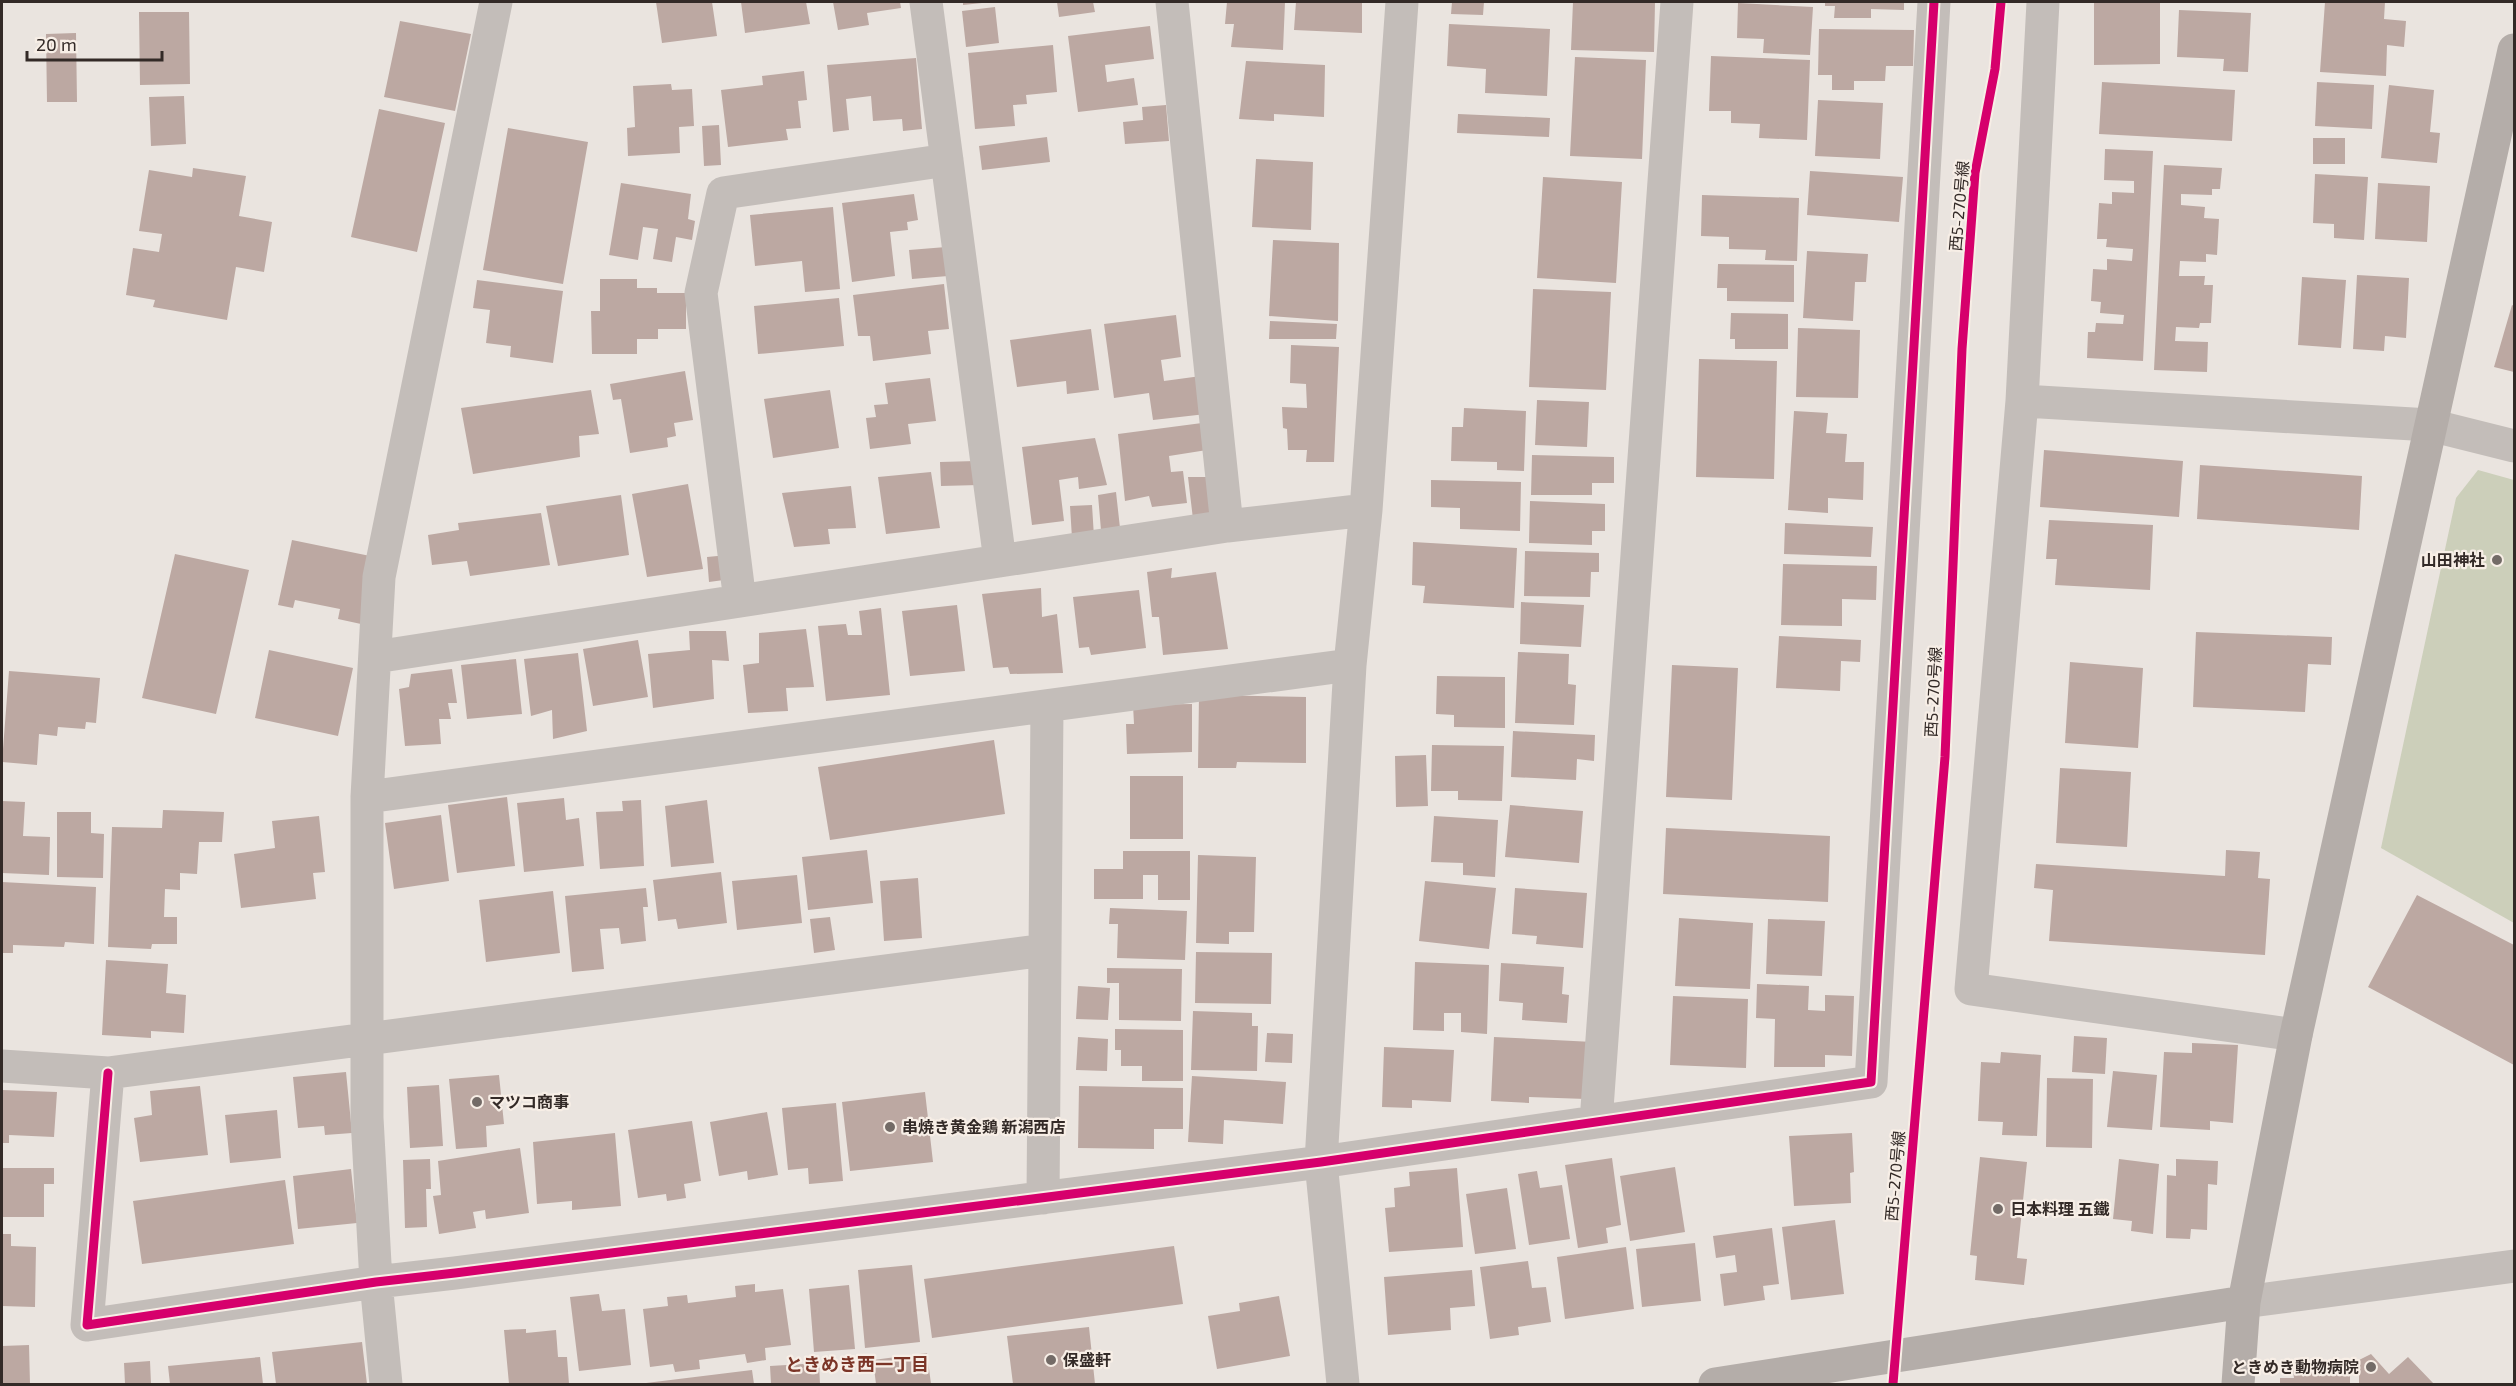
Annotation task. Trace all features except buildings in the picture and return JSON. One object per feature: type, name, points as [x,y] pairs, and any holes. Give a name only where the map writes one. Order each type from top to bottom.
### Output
[{"type":"street","points":[[386,1384],[376,1282],[367,1118],[367,797],[379,577],[496,2]]},
{"type":"street","points":[[926,2],[1000,561]]},
{"type":"street","points":[[1172,2],[1227,526]]},
{"type":"street","points":[[1343,1384],[1321,1162],[1350,665],[1366,510],[1402,2]]},
{"type":"street","points":[[1596,1122],[1677,2]]},
{"type":"street","points":[[108,1072],[87,1325],[376,1282],[1321,1162],[1871,1082],[1934,2]]},
{"type":"street","points":[[2043,2],[2022,401],[1971,988],[2296,1035]]},
{"type":"street","points":[[2238,1384],[2244,1302],[2296,1035],[2514,50]]},
{"type":"street","points":[[740,601],[701,293],[723,193],[947,160]]},
{"type":"street","points":[[2022,401],[2430,425],[2514,446]]},
{"type":"street","points":[[375,657],[1227,526],[1366,510]]},
{"type":"street","points":[[367,797],[1350,665]]},
{"type":"street","points":[[1043,1198],[1047,706]]},
{"type":"street","points":[[2,1066],[108,1072],[1045,950]]},
{"type":"street","points":[[1715,1384],[2244,1302],[2514,1266]]},
{"type":"green space","points":[[2478,470],[2514,480],[2514,923],[2381,848],[2456,498]]},
{"type":"cycle path","points":[[108,1073],[87,1325],[376,1282],[1321,1162],[1871,1082],[1934,2]]},
{"type":"cycle path","name":"西5-270号線","points":[[1893,1384],[1945,757],[1962,349],[1975,173],[1995,69],[2001,2]]},
{"type":"place","name":"山田神社","points":[[2497,560]]},
{"type":"place","name":"マツコ商事","points":[[477,1102]]},
{"type":"place","name":"串焼き黄金鶏 新潟西店","points":[[890,1127]]},
{"type":"place","name":"日本料理 五鐵","points":[[1998,1209]]},
{"type":"place","name":"保盛軒","points":[[1051,1360]]},
{"type":"place","name":"ときめき動物病院","points":[[2371,1367]]},
{"type":"district","name":"ときめき西一丁目","points":[[857,1365]]}]
